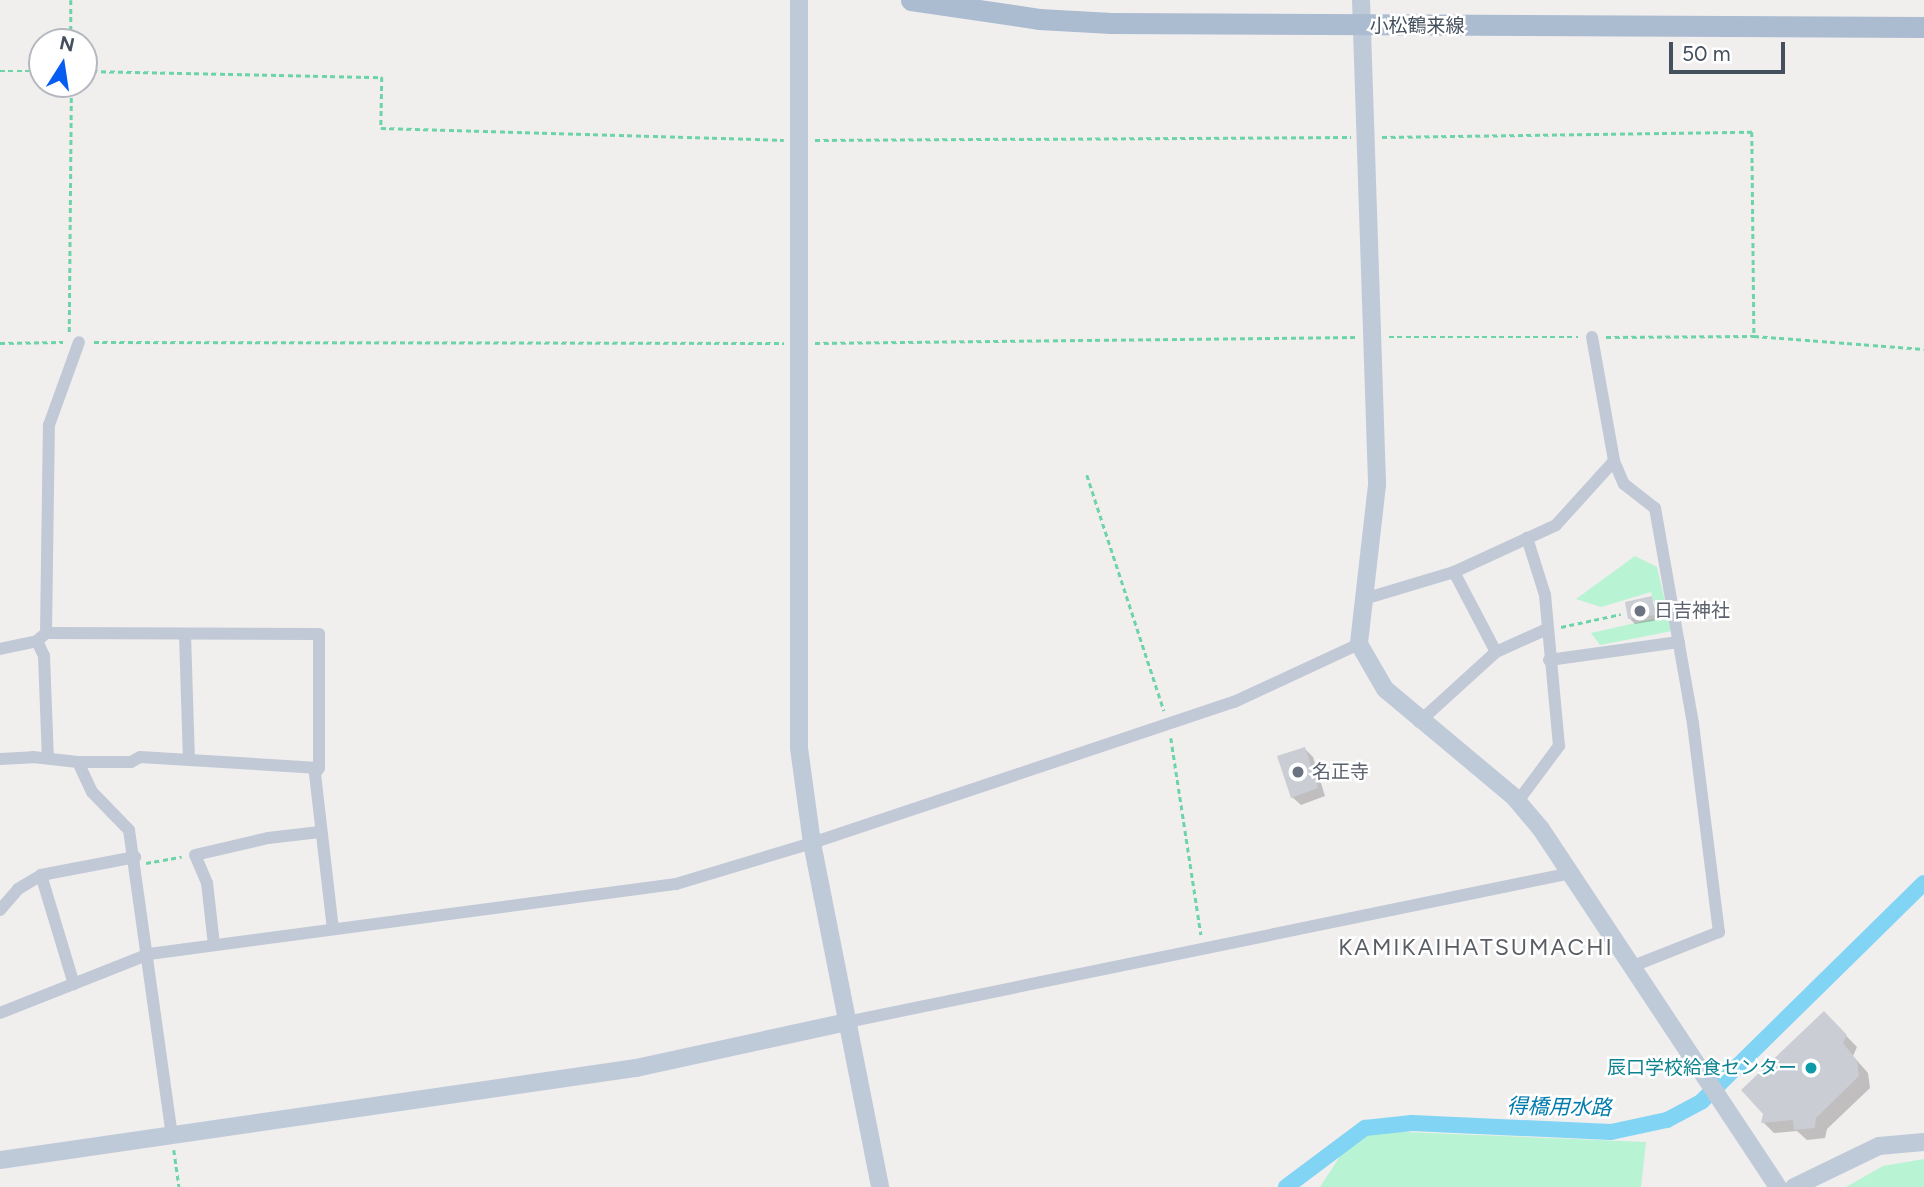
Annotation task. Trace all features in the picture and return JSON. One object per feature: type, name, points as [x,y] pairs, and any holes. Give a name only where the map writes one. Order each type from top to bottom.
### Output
[{"type":"main road","name":"小松鶴来線","points":[[911,0],[1039,19],[1111,23],[1924,27]]},
{"type":"street","points":[[799,0],[799,748],[812,844],[880,1187]]},
{"type":"street","points":[[1361,0],[1369,337],[1377,485],[1359,644],[1380,682],[1419,722],[1518,801],[1571,873],[1778,1187]]},
{"type":"street","points":[[1592,337],[1614,461],[1624,484],[1655,508],[1679,642],[1719,932],[1633,966]]},
{"type":"street","points":[[48,758],[41,637],[49,425],[74,342]]},
{"type":"street","points":[[1364,599],[1454,572],[1556,525],[1614,461]]},
{"type":"street","points":[[1518,801],[1559,746],[1545,595],[1527,538]]},
{"type":"street","points":[[1454,572],[1496,652]]},
{"type":"street","points":[[1419,722],[1496,652],[1547,629]]},
{"type":"street","points":[[185,634],[189,760]]},
{"type":"street","points":[[0,649],[41,637],[319,634],[319,768],[315,774],[333,929]]},
{"type":"street","points":[[1549,660],[1679,642]]},
{"type":"street","points":[[0,1013],[149,954],[642,890],[812,844],[1234,702],[1359,644]]},
{"type":"street","points":[[0,759],[131,762],[140,757],[319,768]]},
{"type":"street","points":[[78,762],[92,792],[129,830],[149,954],[172,1137]]},
{"type":"street","points":[[214,945],[207,883],[195,855],[268,838],[320,832]]},
{"type":"street","points":[[0,910],[18,889],[41,875],[135,861]]},
{"type":"street","points":[[0,1160],[636,1068],[1571,873]]},
{"type":"street","points":[[41,875],[74,984]]},
{"type":"street","points":[[1794,1187],[1879,1146],[1924,1142]]},
{"type":"path","points":[[71,0],[71,28]]},
{"type":"path","points":[[0,71],[28,71]]},
{"type":"path","points":[[98,71],[382,76],[381,128],[798,140],[1752,132],[1754,336]]},
{"type":"path","points":[[71,98],[74,342]]},
{"type":"path","points":[[0,343],[799,344],[1369,337],[1754,336],[1924,349]]},
{"type":"path","points":[[1087,475],[1168,724],[1203,949]]},
{"type":"path","points":[[1547,629],[1621,614]]},
{"type":"path","points":[[135,861],[195,855]]},
{"type":"path","points":[[172,1137],[179,1187]]},
{"type":"green space","points":[[1635,556],[1657,567],[1672,631],[1600,645],[1591,633],[1658,618],[1651,592],[1601,607],[1576,599]]},
{"type":"green space","points":[[1357,1130],[1646,1142],[1641,1187],[1320,1187]]},
{"type":"green space","points":[[1924,1159],[1924,1187],[1846,1187],[1883,1166]]},
{"type":"building","points":[[1652,596],[1655,615],[1628,619],[1625,602]]},
{"type":"building","name":"名正寺","points":[[1305,747],[1318,788],[1291,798],[1277,756]]},
{"type":"building","name":"辰口学校給食センター","points":[[1824,1011],[1847,1035],[1843,1043],[1857,1061],[1859,1076],[1816,1118],[1815,1128],[1794,1130],[1793,1120],[1761,1123],[1763,1114],[1741,1090]]},
{"type":"waterway","name":"得橋用水路","points":[[1286,1187],[1365,1128],[1412,1123],[1611,1132],[1667,1120],[1702,1101],[1924,883]]},
{"type":"place","name":"日吉神社","points":[[1640,611]]},
{"type":"place","name":"名正寺","points":[[1298,772]]},
{"type":"place","name":"辰口学校給食センター","points":[[1811,1068]]},
{"type":"district","name":"KAMIKAIHATSUMACHI","points":[[1476,947]]}]
